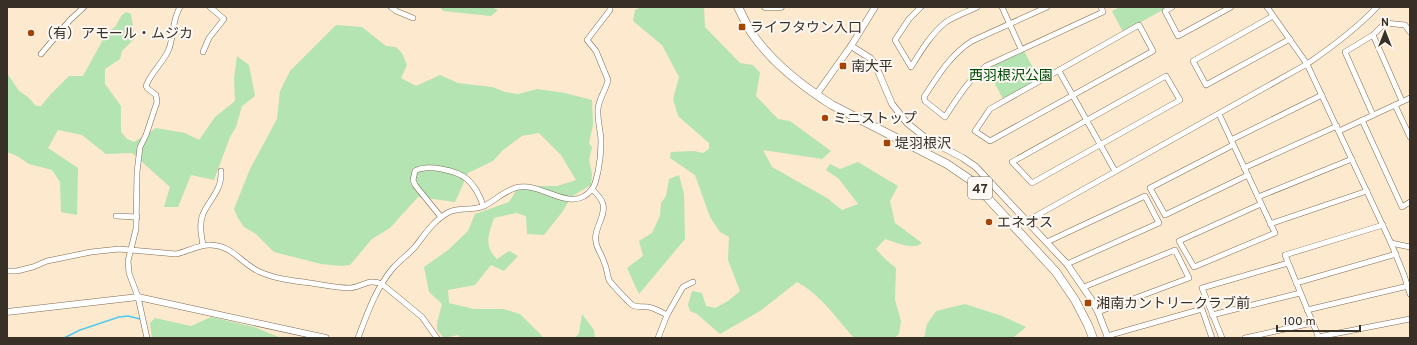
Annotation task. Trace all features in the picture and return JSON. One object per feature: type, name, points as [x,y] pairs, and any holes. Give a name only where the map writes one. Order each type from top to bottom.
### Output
[{"type":"main road","name":"47","points":[[738,7],[751,31],[762,46],[787,71],[816,95],[832,105],[947,164],[972,181],[1056,272],[1075,300],[1093,338]]},
{"type":"street","points":[[41,54],[70,20],[84,7]]},
{"type":"street","points":[[148,338],[138,297],[129,273],[128,261],[132,250],[137,217],[137,172],[140,147],[146,135],[158,99],[156,95],[146,86],[169,49],[176,12],[180,7]]},
{"type":"street","points":[[203,52],[209,38],[224,19],[210,7]]},
{"type":"street","points":[[391,7],[396,11],[413,18]]},
{"type":"street","points":[[358,338],[370,307],[382,284],[394,267],[410,253],[435,222],[441,217],[457,209],[483,206],[518,187],[535,188],[561,198],[574,200],[586,195],[592,189],[595,183],[601,152],[598,111],[599,101],[608,80],[596,51],[587,40],[610,10],[610,7]]},
{"type":"street","points":[[765,7],[780,7]]},
{"type":"street","points":[[816,95],[851,46],[875,7]]},
{"type":"street","points":[[921,7],[909,19],[895,40],[911,67],[926,43],[937,31],[947,22],[977,7]]},
{"type":"street","points":[[1002,7],[1021,49]]},
{"type":"street","points":[[1046,7],[962,47],[947,63],[924,97],[925,101],[945,117],[977,73],[997,60],[1103,12],[1101,7]]},
{"type":"street","points":[[1172,7],[1165,11],[1178,36],[1231,7]]},
{"type":"street","points":[[1267,7],[1307,64],[1407,275],[1410,294]]},
{"type":"street","points":[[1027,221],[1307,64],[1364,21],[1377,7]]},
{"type":"street","points":[[1273,16],[1193,61],[1206,85],[1290,39]]},
{"type":"street","points":[[1372,115],[1345,52],[1373,35],[1385,23],[1406,25],[1410,32]]},
{"type":"street","points":[[1139,26],[1153,51],[990,141],[975,131],[990,109],[1059,71],[1139,26]]},
{"type":"street","points":[[1373,35],[1402,101]]},
{"type":"street","points":[[851,46],[870,58],[875,64],[892,104],[907,123],[927,139],[963,158],[976,168],[1067,264],[1084,287],[1098,312],[1108,337],[1202,309],[1212,338]]},
{"type":"street","points":[[1059,71],[1115,171]]},
{"type":"street","points":[[1166,76],[1180,100],[1100,145],[1032,183],[1012,162],[1166,76]]},
{"type":"street","points":[[1248,175],[1165,215],[1150,188],[1232,142],[1322,95]]},
{"type":"street","points":[[1244,168],[1362,120],[1410,98]]},
{"type":"street","points":[[1395,105],[1410,137]]},
{"type":"street","points":[[1219,114],[1275,233],[1194,267],[1179,241],[1261,204]]},
{"type":"street","points":[[1362,120],[1402,207],[1410,202]]},
{"type":"street","points":[[1258,196],[1352,159]]},
{"type":"street","points":[[441,217],[415,185],[415,170],[430,167],[444,169],[466,178],[482,201],[483,206]]},
{"type":"street","points":[[203,245],[201,223],[204,213],[219,187],[221,171]]},
{"type":"street","points":[[592,189],[604,204],[603,212],[596,231],[595,241],[605,263],[610,282],[632,305],[648,306],[666,315]]},
{"type":"street","points":[[1270,224],[1367,191]]},
{"type":"street","points":[[1047,242],[1144,196],[1159,223],[1067,264]]},
{"type":"street","points":[[116,216],[137,217]]},
{"type":"street","points":[[1382,225],[1285,255],[1318,337],[1410,319]]},
{"type":"street","points":[[1391,243],[1410,247]]},
{"type":"street","points":[[7,271],[33,267],[47,261],[90,252],[119,248],[176,254],[184,253],[203,245],[220,246],[227,248],[250,267],[261,273],[279,278],[341,288],[352,288],[375,281],[382,284],[422,317],[437,338]]},
{"type":"street","points":[[1084,287],[1175,250],[1189,278],[1098,312]]},
{"type":"street","points":[[1296,283],[1396,254]]},
{"type":"street","points":[[1222,338],[1202,288],[1288,263]]},
{"type":"street","points":[[658,338],[666,315],[683,287],[693,282]]},
{"type":"street","points":[[1307,310],[1408,286]]},
{"type":"street","points":[[1212,315],[1300,293]]},
{"type":"street","points":[[7,312],[138,297],[326,338]]},
{"type":"street","points":[[1245,338],[1312,323]]},
{"type":"green space","points":[[440,7],[491,7],[498,10],[491,16],[443,11]]},
{"type":"green space","points":[[641,7],[704,7],[705,27],[740,63],[753,65],[760,73],[756,96],[778,119],[790,121],[831,151],[822,159],[763,150],[772,167],[827,198],[842,210],[858,204],[839,179],[826,170],[830,164],[840,169],[858,162],[898,186],[890,201],[895,223],[922,243],[909,246],[885,239],[876,249],[896,268],[895,300],[901,321],[899,334],[895,338],[854,338],[821,300],[797,282],[760,311],[720,334],[697,314],[690,311],[688,305],[692,291],[702,293],[706,306],[715,308],[728,301],[740,291],[728,260],[729,237],[720,232],[710,217],[695,175],[670,158],[671,152],[694,151],[703,153],[709,149],[709,143],[678,116],[673,99],[679,77],[662,45],[633,21],[635,10]]},
{"type":"green space","points":[[1120,7],[1168,7],[1123,32],[1112,11]]},
{"type":"green space","points":[[126,12],[131,14],[135,38],[122,51],[120,59],[105,69],[105,84],[121,106],[121,132],[127,139],[134,142],[156,128],[185,133],[199,140],[215,117],[235,101],[234,78],[237,56],[249,65],[255,96],[242,106],[236,127],[230,137],[214,180],[191,175],[178,207],[164,207],[170,187],[132,153],[106,154],[82,135],[58,130],[48,148],[78,168],[77,215],[61,212],[60,182],[52,170],[29,164],[17,156],[7,152],[7,73],[19,91],[28,97],[36,106],[41,106],[69,76],[83,76],[106,34],[116,26],[121,16]]},
{"type":"green space","points":[[336,25],[362,27],[386,46],[396,47],[402,53],[407,65],[401,78],[416,86],[440,75],[458,83],[492,87],[505,92],[518,94],[537,89],[565,93],[592,100],[593,125],[589,143],[592,147],[589,160],[592,174],[591,185],[571,197],[563,211],[544,235],[527,234],[526,216],[516,213],[494,218],[488,240],[493,254],[497,259],[509,251],[518,256],[504,271],[491,265],[475,285],[448,290],[449,303],[474,309],[504,309],[520,314],[544,338],[461,338],[458,335],[444,338],[437,330],[437,323],[442,304],[429,292],[424,267],[448,250],[468,231],[475,214],[509,202],[516,191],[531,186],[557,186],[576,180],[561,155],[539,133],[522,136],[503,150],[493,161],[468,173],[455,202],[418,197],[390,228],[372,239],[350,265],[342,266],[321,264],[274,252],[256,234],[244,227],[238,218],[234,209],[250,169],[277,119],[280,91],[290,71]]},
{"type":"green space","name":"西羽根沢公園","points":[[1024,51],[1039,79],[1003,99],[987,69]]},
{"type":"green space","points":[[679,175],[684,194],[685,239],[639,294],[627,268],[643,256],[639,241],[652,233],[660,216],[661,203],[666,196],[669,179]]},
{"type":"green space","points":[[965,304],[1002,316],[1026,327],[1013,338],[924,338],[927,324],[936,311]]},
{"type":"green space","points":[[582,314],[594,330],[595,338],[575,338],[579,333]]},
{"type":"green space","points":[[211,317],[254,327],[281,338],[152,338],[150,323],[155,318],[191,326]]},
{"type":"waterway","points":[[64,338],[80,330],[119,317],[128,316],[140,319]]},
{"type":"place","name":"ライフタウン入口","points":[[742,27]]},
{"type":"place","name":"（有）アモール・ムジカ","points":[[31,33]]},
{"type":"place","name":"南大平","points":[[843,66]]},
{"type":"place","name":"ミニストップ","points":[[825,118]]},
{"type":"place","name":"堤羽根沢","points":[[887,143]]},
{"type":"place","name":"エネオス","points":[[989,222]]},
{"type":"place","name":"湘南カントリークラブ前","points":[[1088,303]]}]
